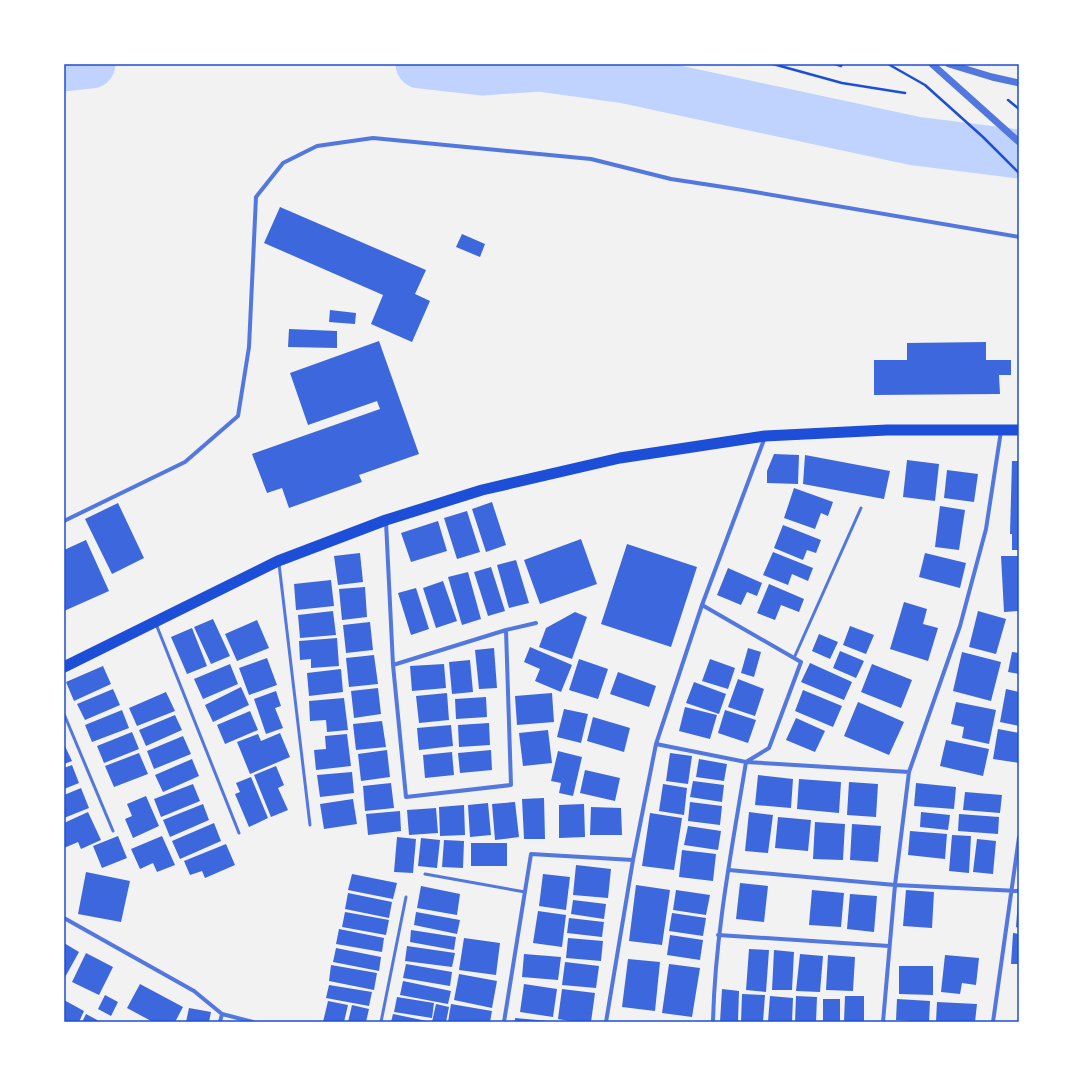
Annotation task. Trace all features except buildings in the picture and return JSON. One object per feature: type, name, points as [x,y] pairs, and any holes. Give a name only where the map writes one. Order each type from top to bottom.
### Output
[{"type":"highway","points":[[64,667],[278,561],[386,520],[482,490],[620,458],[765,436],[887,430],[1019,430]]},
{"type":"street","points":[[932,64],[1019,142]]},
{"type":"street","points":[[949,64],[992,77],[1019,83]]},
{"type":"street","points":[[64,521],[185,462],[238,416],[249,347],[256,196],[283,163],[317,146],[373,138],[591,159],[671,179],[1019,237]]},
{"type":"street","points":[[883,1022],[895,885],[909,772],[960,626],[986,529],[1002,430]]},
{"type":"street","points":[[606,1022],[633,860],[656,744],[702,605],[765,436]]},
{"type":"street","points":[[386,520],[393,665],[406,798],[511,785],[506,630]]},
{"type":"street","points":[[702,605],[801,662],[770,748],[746,762]]},
{"type":"street","points":[[393,665],[506,630],[536,623]]},
{"type":"street","points":[[656,744],[746,762],[909,772]]},
{"type":"street","points":[[713,1022],[718,935],[746,762]]},
{"type":"street","points":[[993,1022],[1019,837]]},
{"type":"street","points":[[504,1022],[530,854],[633,860]]},
{"type":"street","points":[[729,870],[895,885],[1019,891]]},
{"type":"street","points":[[64,918],[194,991],[222,1014],[253,1022]]},
{"type":"street","points":[[718,935],[889,946]]},
{"type":"street","points":[[220,1022],[222,1014]]},
{"type":"lane","points":[[794,658],[861,508]]},
{"type":"lane","points":[[278,561],[310,825]]},
{"type":"lane","points":[[156,622],[239,832]]},
{"type":"lane","points":[[64,714],[113,831]]},
{"type":"lane","points":[[425,874],[525,892]]},
{"type":"lane","points":[[381,1022],[406,897]]},
{"type":"path","points":[[773,64],[842,83],[905,93]]},
{"type":"path","points":[[835,64],[841,66],[842,64]]},
{"type":"path","points":[[888,64],[925,85],[983,137],[1019,173]]},
{"type":"waterway","points":[[64,67],[91,64]]},
{"type":"waterway","points":[[420,64],[482,71],[539,67],[626,79],[915,141],[1019,154]]}]
